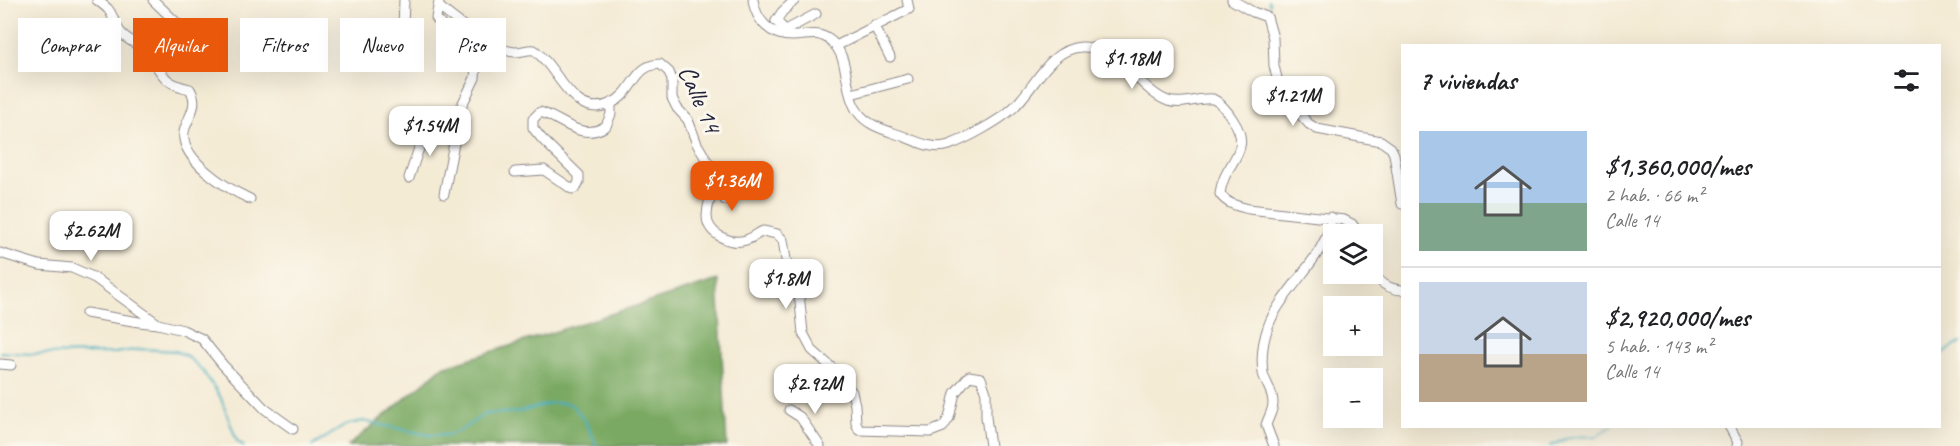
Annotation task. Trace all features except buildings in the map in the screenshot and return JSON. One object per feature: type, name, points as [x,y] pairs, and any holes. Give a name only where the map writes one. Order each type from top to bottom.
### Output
[{"type":"street","points":[[97,0],[109,10],[123,35],[142,49],[159,67],[163,78],[176,86],[190,89],[195,100],[192,115],[185,129],[184,140],[189,150],[202,168],[218,182],[250,199]]},
{"type":"street","points":[[153,0],[172,18]]},
{"type":"street","points":[[403,18],[404,0]]},
{"type":"street","points":[[753,0],[754,11],[766,28],[791,36],[816,33],[836,46],[843,60],[858,113],[873,125],[928,146],[948,146],[1009,112],[1061,53],[1069,49],[1087,48],[1105,53],[1166,100],[1176,102],[1209,99],[1223,106],[1238,127],[1242,141],[1240,151],[1222,182],[1220,194],[1224,200],[1236,206],[1331,217],[1352,224]]},
{"type":"street","points":[[781,33],[783,28],[777,21],[782,12],[795,0]]},
{"type":"street","points":[[1232,0],[1252,12],[1267,16],[1273,38],[1274,66],[1281,94],[1309,124],[1317,129],[1382,141],[1391,148],[1401,198]]},
{"type":"street","points":[[444,194],[461,107],[475,78],[476,68],[465,45],[436,18],[439,3],[481,38],[501,48],[516,52],[534,50],[542,55],[563,85],[581,103],[591,107],[611,103],[611,114],[606,126],[591,133],[580,131],[540,112],[533,119],[533,128],[542,139],[579,175],[576,188],[566,186],[544,170],[515,172]]},
{"type":"street","points":[[836,46],[908,4]]},
{"type":"street","points":[[781,33],[816,14]]},
{"type":"street","points":[[874,25],[890,57]]},
{"type":"street","name":"Calle 14","points":[[611,103],[627,92],[649,64],[660,64],[669,72],[672,80],[672,98],[677,108],[688,120],[696,144],[718,179],[708,205],[708,224],[717,234],[733,242],[745,240],[763,231],[777,234],[783,240],[786,260],[799,293],[803,333],[812,350],[830,366],[852,392],[859,430],[930,432],[943,427],[950,418],[955,393],[969,376],[981,378],[990,446]]},
{"type":"street","points":[[851,94],[908,79]]},
{"type":"street","points":[[409,178],[417,151],[428,131],[434,130],[454,143]]},
{"type":"street","points":[[713,170],[720,171],[723,175],[725,200],[730,197],[733,171]]},
{"type":"street","points":[[1274,446],[1266,425],[1273,404],[1271,391],[1263,375],[1263,346],[1268,326],[1277,310],[1328,234],[1331,217]]},
{"type":"street","points":[[0,253],[39,265],[72,268],[94,278],[158,324]]},
{"type":"street","points":[[1383,284],[1392,289],[1401,290]]},
{"type":"street","points":[[86,313],[158,324],[183,330],[202,339],[265,409],[293,429]]},
{"type":"street","points":[[0,364],[11,365]]},
{"type":"street","points":[[789,410],[804,422],[820,446]]},
{"type":"street","points":[[1730,428],[1738,442],[1737,446]]},
{"type":"green space","points":[[718,280],[727,446],[348,446],[443,367]]},
{"type":"waterway","points":[[1268,0],[1270,5]]},
{"type":"waterway","points":[[1941,354],[1960,343]]},
{"type":"waterway","points":[[0,352],[115,353],[141,349],[175,351],[187,356],[202,370],[220,396],[237,441],[244,446]]},
{"type":"waterway","points":[[312,446],[346,425],[363,421],[428,435],[449,435],[485,414],[519,412],[552,403],[567,403],[574,407],[585,421],[597,446]]},
{"type":"waterway","points":[[1550,446],[1570,437],[1597,436],[1609,428]]}]
